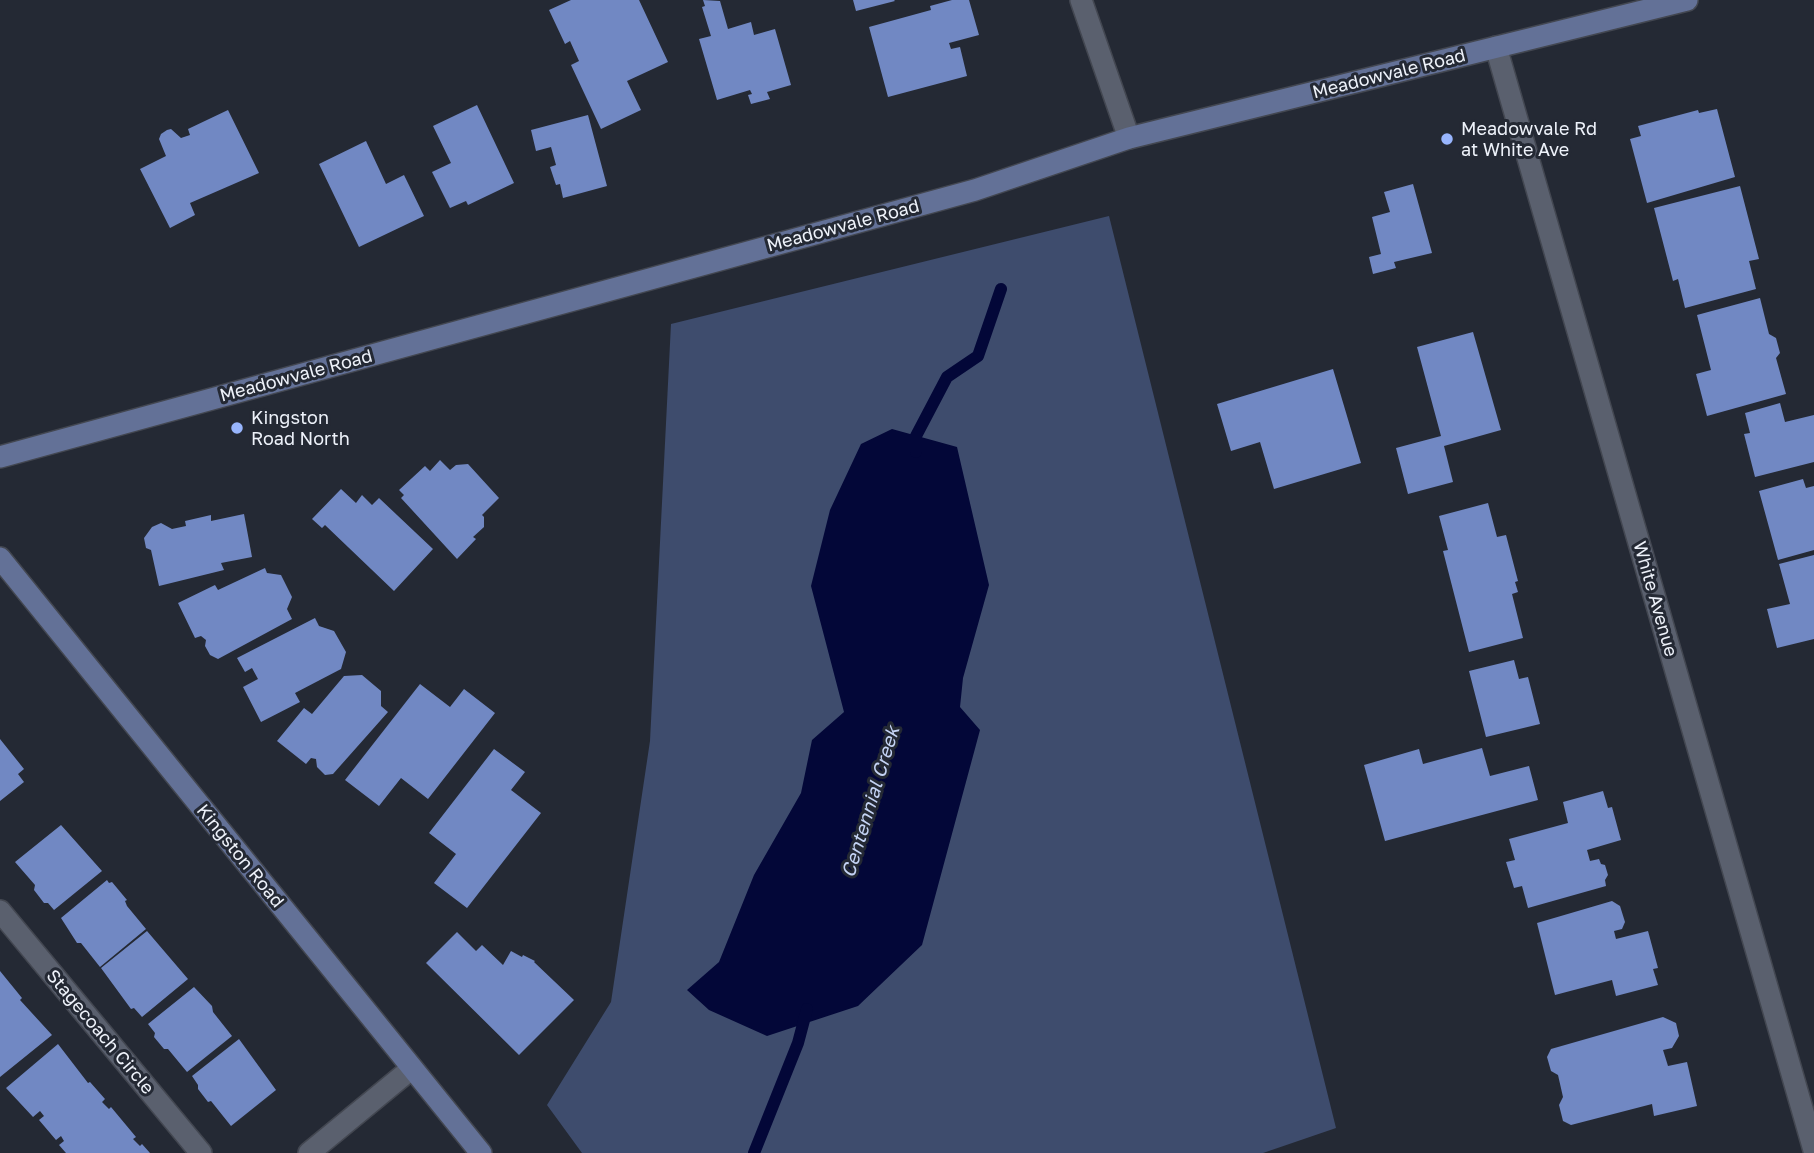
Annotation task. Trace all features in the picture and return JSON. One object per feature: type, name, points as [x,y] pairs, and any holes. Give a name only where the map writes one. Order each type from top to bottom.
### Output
[{"type":"street","points":[[1081,0],[1129,138]]},
{"type":"street","name":"Meadowvale Road","points":[[0,457],[975,190],[1129,138],[1687,0]]},
{"type":"street","name":"White Avenue","points":[[1496,47],[1814,1150]]},
{"type":"street","name":"Kingston Road","points":[[0,558],[481,1153]]},
{"type":"street","name":"Stagecoach Circle","points":[[0,911],[201,1153]]},
{"type":"street","points":[[309,1153],[411,1069]]},
{"type":"shaded area","points":[[1109,216],[1336,1128],[1263,1153],[582,1153],[547,1105],[611,1002],[650,741],[671,324]]},
{"type":"water","points":[[892,429],[957,447],[989,585],[963,678],[960,707],[980,730],[922,945],[858,1006],[767,1036],[709,1010],[687,990],[719,962],[754,875],[801,793],[812,740],[844,712],[811,586],[830,510],[861,444]]},
{"type":"building","points":[[571,0],[639,0],[668,62],[627,81],[641,110],[601,129],[571,65],[579,61],[570,41],[565,44],[549,10]]},
{"type":"building","points":[[703,0],[720,1],[728,29],[751,22],[754,35],[775,29],[791,85],[767,92],[770,99],[751,104],[748,95],[752,94],[750,90],[717,100],[699,39],[711,36],[702,7],[705,6]]},
{"type":"building","points":[[853,0],[894,0],[895,1],[856,11]]},
{"type":"building","points":[[952,0],[969,0],[979,35],[949,43],[951,49],[960,47],[967,76],[888,97],[869,27],[931,10],[930,6]]},
{"type":"building","points":[[477,105],[514,183],[468,205],[466,201],[450,208],[432,172],[451,163],[433,126]]},
{"type":"building","points":[[1717,109],[1735,177],[1647,203],[1630,139],[1641,136],[1638,126],[1698,110],[1699,113]]},
{"type":"building","points":[[228,110],[259,173],[190,203],[195,215],[170,228],[140,169],[166,156],[159,139],[161,134],[171,129],[181,138],[190,135],[188,129]]},
{"type":"building","points":[[588,115],[607,186],[563,198],[560,184],[556,185],[550,167],[556,165],[551,147],[536,151],[531,130]]},
{"type":"building","points":[[366,141],[386,184],[404,175],[424,216],[359,247],[319,164]]},
{"type":"building","points":[[1413,184],[1432,253],[1394,262],[1396,268],[1373,274],[1369,257],[1381,254],[1372,217],[1390,212],[1384,192]]},
{"type":"building","points":[[1740,186],[1759,259],[1749,261],[1756,289],[1685,308],[1678,279],[1673,281],[1654,208]]},
{"type":"building","points":[[1760,298],[1769,334],[1776,338],[1780,353],[1776,358],[1786,394],[1707,416],[1696,374],[1711,370],[1697,315]]},
{"type":"building","points":[[1473,332],[1501,430],[1444,446],[1453,482],[1408,494],[1396,448],[1441,436],[1417,347]]},
{"type":"building","points":[[1333,369],[1361,463],[1274,489],[1260,442],[1231,451],[1217,404]]},
{"type":"building","points":[[1780,403],[1785,422],[1814,415],[1814,462],[1755,477],[1744,434],[1750,433],[1745,413]]},
{"type":"building","points":[[440,460],[450,470],[456,465],[468,464],[499,498],[482,515],[484,527],[457,559],[401,498],[404,495],[399,490],[425,466],[430,471]]},
{"type":"building","points":[[1803,479],[1806,488],[1814,486],[1814,550],[1778,560],[1759,491]]},
{"type":"building","points":[[341,489],[356,503],[362,495],[372,505],[379,498],[433,549],[394,591],[325,525],[322,528],[312,519]]},
{"type":"building","points":[[1488,503],[1497,537],[1506,535],[1518,581],[1515,582],[1518,592],[1512,594],[1523,638],[1469,652],[1443,551],[1448,550],[1439,516]]},
{"type":"building","points":[[244,514],[252,557],[221,563],[224,570],[159,586],[151,550],[146,548],[144,538],[152,527],[161,523],[172,529],[186,526],[185,521],[211,515],[211,521]]},
{"type":"building","points":[[1814,555],[1814,639],[1777,648],[1767,609],[1790,604],[1779,564]]},
{"type":"building","points":[[265,568],[267,573],[281,575],[292,597],[287,609],[292,619],[218,659],[210,655],[205,646],[206,640],[201,636],[195,638],[178,603],[215,585],[218,590]]},
{"type":"building","points":[[315,618],[319,626],[334,631],[346,652],[341,669],[295,693],[300,702],[261,722],[243,687],[258,679],[252,668],[245,672],[237,658]]},
{"type":"building","points":[[1514,660],[1519,679],[1528,677],[1540,724],[1486,737],[1469,671]]},
{"type":"building","points":[[362,675],[381,691],[381,706],[388,712],[333,774],[325,775],[317,767],[316,759],[311,758],[306,764],[277,741],[304,708],[312,714],[344,676]]},
{"type":"building","points":[[420,684],[450,707],[464,689],[495,713],[428,799],[401,778],[379,806],[345,780]]},
{"type":"building","points":[[0,739],[24,769],[18,774],[24,782],[0,801]]},
{"type":"building","points":[[1482,748],[1490,776],[1529,766],[1538,800],[1385,841],[1364,765],[1419,749],[1423,764]]},
{"type":"building","points":[[494,749],[525,772],[511,790],[541,813],[467,908],[434,883],[456,854],[429,833]]},
{"type":"building","points":[[1603,791],[1608,808],[1612,807],[1621,840],[1587,850],[1590,861],[1599,859],[1601,864],[1605,865],[1608,875],[1606,886],[1528,908],[1522,886],[1514,888],[1506,862],[1515,860],[1509,839],[1568,823],[1563,802]]},
{"type":"building","points":[[61,825],[102,871],[54,910],[48,903],[44,903],[34,890],[35,885],[15,862]]},
{"type":"building","points":[[107,880],[112,882],[127,900],[127,906],[146,929],[100,967],[81,943],[77,943],[61,918]]},
{"type":"building","points":[[1612,901],[1620,906],[1625,922],[1622,929],[1614,931],[1616,939],[1648,931],[1658,968],[1653,969],[1658,985],[1616,996],[1612,980],[1555,995],[1537,923]]},
{"type":"building","points":[[147,931],[188,979],[142,1017],[134,1008],[131,1009],[101,968]]},
{"type":"building","points":[[457,932],[476,951],[482,945],[503,965],[511,951],[535,961],[574,1000],[519,1055],[426,963]]},
{"type":"building","points":[[0,971],[22,998],[20,1000],[52,1035],[0,1077]]},
{"type":"building","points":[[194,987],[212,1006],[213,1012],[232,1036],[187,1072],[154,1037],[155,1033],[148,1024]]},
{"type":"building","points":[[1663,1017],[1676,1023],[1679,1036],[1672,1048],[1663,1050],[1668,1066],[1687,1062],[1697,1106],[1654,1116],[1652,1104],[1571,1125],[1563,1121],[1559,1105],[1563,1097],[1558,1075],[1551,1071],[1547,1057],[1551,1049]]},
{"type":"building","points":[[239,1039],[276,1090],[231,1126],[211,1101],[208,1102],[192,1076]]},
{"type":"building","points":[[58,1044],[88,1083],[105,1099],[102,1102],[109,1109],[111,1107],[136,1137],[133,1139],[150,1153],[66,1153],[59,1145],[64,1141],[61,1136],[56,1140],[39,1120],[44,1116],[40,1111],[33,1117],[6,1088]]},
{"type":"waterway","points":[[916,452],[916,436],[947,377],[978,356],[1001,289]]},
{"type":"waterway","name":"Centennial Creek","points":[[754,1153],[798,1043],[807,1009]]},
{"type":"place","name":"Meadowvale Rd at White Ave","points":[[1447,139]]},
{"type":"place","name":"Kingston Road North","points":[[237,428]]}]
